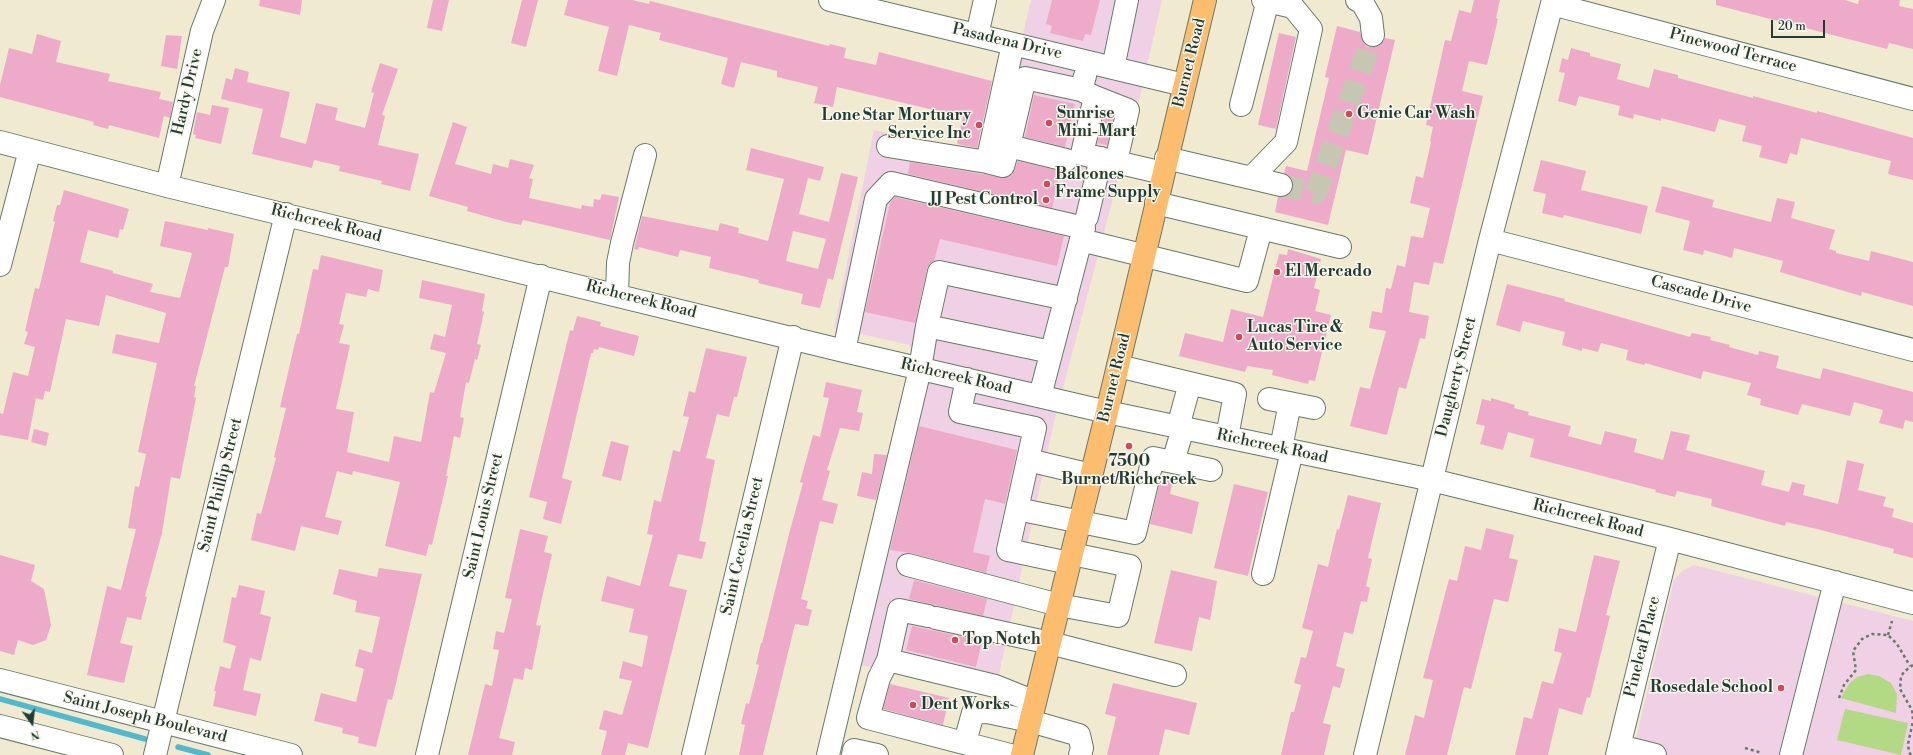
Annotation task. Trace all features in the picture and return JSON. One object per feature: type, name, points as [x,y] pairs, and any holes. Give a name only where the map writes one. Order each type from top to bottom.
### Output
[{"type":"main road","name":"Burnet Road","points":[[1022,755],[1107,412],[1205,0]]},
{"type":"street","name":"Hardy Drive","points":[[167,186],[202,31],[214,0]]},
{"type":"street","name":"Pasadena Drive","points":[[830,0],[1184,85]]},
{"type":"street","points":[[977,35],[985,0]]},
{"type":"street","points":[[1113,68],[1127,0]]},
{"type":"street","points":[[1241,105],[1266,0],[1293,7],[1311,29],[1286,142],[1251,178]]},
{"type":"street","points":[[1357,0],[1362,2],[1371,18],[1373,35]]},
{"type":"street","name":"Pinewood Terrace","points":[[1553,2],[1913,99]]},
{"type":"street","name":"Daugherty Street","points":[[1365,755],[1490,240],[1553,2]]},
{"type":"street","points":[[986,162],[1013,44]]},
{"type":"street","points":[[1088,62],[1088,93],[1082,154],[1108,160],[1165,165],[1251,178],[1281,185]]},
{"type":"street","points":[[888,146],[1003,166],[1025,78],[1088,93],[1128,110],[1087,217]]},
{"type":"street","name":"Richcreek Road","points":[[0,142],[167,186],[920,369],[1107,412],[1432,480],[1670,539],[1913,603]]},
{"type":"street","points":[[1009,146],[1066,160]]},
{"type":"street","points":[[0,265],[30,150]]},
{"type":"street","points":[[617,295],[618,263],[645,155]]},
{"type":"street","points":[[844,351],[876,199],[891,184],[1084,228],[1040,396]]},
{"type":"street","points":[[1156,203],[1340,247]]},
{"type":"street","name":"Saint Phillip Street","points":[[155,755],[286,214]]},
{"type":"street","points":[[1081,240],[1247,282],[1261,229]]},
{"type":"street","name":"Cascade Drive","points":[[1490,240],[1913,350]]},
{"type":"street","points":[[828,755],[920,369],[927,326],[939,272],[1066,299]]},
{"type":"street","name":"Saint Louis Street","points":[[427,755],[541,276]]},
{"type":"street","points":[[927,326],[1051,352]]},
{"type":"street","name":"Saint Cecelia Street","points":[[694,755],[793,337]]},
{"type":"street","points":[[1118,366],[1235,394],[1227,437]]},
{"type":"street","points":[[908,565],[1059,605],[1118,616],[1130,566],[1008,550],[1035,428],[960,412],[966,379]]},
{"type":"street","points":[[1173,462],[1190,383]]},
{"type":"street","points":[[1010,423],[1017,391]]},
{"type":"street","points":[[1269,399],[1314,408]]},
{"type":"street","points":[[1263,574],[1287,450],[1290,403]]},
{"type":"street","points":[[1017,510],[1080,521],[1135,533],[1153,458],[1211,470]]},
{"type":"street","points":[[1028,460],[1091,475]]},
{"type":"street","name":"Pineleaf Place","points":[[1618,751],[1670,539]]},
{"type":"street","points":[[1791,755],[1835,582]]},
{"type":"street","points":[[1010,755],[965,742],[868,718],[879,678],[888,660],[899,610],[1050,643],[1175,675]]},
{"type":"street","points":[[888,660],[995,686],[1033,711],[1079,735],[1082,748],[1080,755]]},
{"type":"street","name":"Saint Joseph Boulevard","points":[[0,680],[291,755]]},
{"type":"street","points":[[965,742],[973,713],[1033,711]]},
{"type":"street","points":[[0,726],[112,755]]},
{"type":"street","points":[[1618,751],[1655,755]]},
{"type":"street","points":[[854,752],[877,755]]},
{"type":"path","points":[[1888,635],[1892,621]]},
{"type":"path","points":[[1839,698],[1844,685],[1856,670],[1854,651],[1856,645],[1862,639],[1872,634],[1888,635],[1897,644],[1911,666],[1901,676],[1900,689],[1912,710],[1913,720],[1908,744],[1911,755]]},
{"type":"path","points":[[1745,748],[1762,753]]},
{"type":"shaded area","points":[[1031,0],[1162,0],[1140,96],[1054,422],[994,697],[853,663],[918,390],[910,345],[834,328],[874,130],[993,159]]},
{"type":"shaded area","name":"Rosedale School","points":[[1694,565],[1913,621],[1913,755],[1632,755],[1674,580],[1682,571]]},
{"type":"green space","points":[[1868,674],[1879,676],[1891,683],[1897,694],[1896,713],[1841,698],[1849,684],[1857,677]]},
{"type":"green space","points":[[1845,709],[1908,723],[1901,755],[1837,740]]},
{"type":"building","points":[[260,0],[302,0],[300,15],[259,6]]},
{"type":"building","points":[[433,0],[449,0],[442,31],[427,28]]},
{"type":"building","points":[[522,0],[538,0],[526,47],[511,43]]},
{"type":"building","points":[[568,0],[632,0],[649,4],[650,1],[829,46],[830,44],[846,48],[844,58],[876,65],[879,52],[992,81],[977,148],[957,144],[963,117],[837,87],[833,107],[814,103],[818,87],[777,77],[777,71],[741,62],[734,88],[721,84],[728,58],[659,40],[661,33],[629,25],[617,76],[598,71],[609,27],[564,15]]},
{"type":"building","points":[[1052,0],[1100,0],[1091,35],[1085,34],[1083,41],[1050,33],[1052,26],[1046,24]]},
{"type":"building","points":[[1474,0],[1500,0],[1496,18],[1498,19],[1487,65],[1469,61],[1462,91],[1483,96],[1443,264],[1434,262],[1429,285],[1414,282],[1409,312],[1429,316],[1425,339],[1420,338],[1406,389],[1399,387],[1387,435],[1350,426],[1360,387],[1370,389],[1386,331],[1369,328],[1372,311],[1382,313],[1386,288],[1391,289],[1397,265],[1405,267],[1411,236],[1423,238],[1430,208],[1410,203],[1416,176],[1423,178],[1431,142],[1433,127],[1426,125],[1445,40],[1451,41],[1459,10],[1471,13]]},
{"type":"building","points":[[1716,0],[1845,0],[1858,4],[1859,0],[1900,0],[1899,6],[1913,9],[1913,49],[1889,43],[1887,49],[1716,5]]},
{"type":"building","name":"Genie Car Wash","points":[[1337,26],[1360,32],[1363,42],[1368,47],[1380,45],[1385,38],[1395,40],[1368,155],[1346,150],[1328,225],[1275,212],[1278,197],[1284,197],[1290,194],[1293,187],[1293,181],[1290,176],[1284,173],[1286,166],[1307,171],[1329,78],[1325,77]]},
{"type":"building","points":[[1279,33],[1296,37],[1276,129],[1258,125]]},
{"type":"building","points":[[37,34],[61,41],[56,62],[110,74],[108,81],[161,92],[159,99],[173,102],[170,118],[164,116],[159,138],[109,125],[108,129],[93,125],[94,122],[0,97],[0,85],[9,48],[32,54]]},
{"type":"building","points":[[166,35],[182,36],[177,69],[161,66]]},
{"type":"building","points":[[1571,48],[1590,53],[1590,56],[1621,64],[1617,79],[1649,88],[1654,69],[1678,75],[1678,78],[1753,98],[1753,96],[1817,113],[1817,111],[1913,138],[1913,180],[1888,174],[1891,161],[1801,138],[1797,155],[1790,153],[1787,164],[1759,157],[1762,146],[1742,141],[1746,126],[1719,119],[1715,132],[1661,118],[1661,121],[1634,114],[1633,119],[1618,115],[1620,106],[1579,96],[1576,106],[1558,101],[1565,73],[1559,72],[1562,58],[1568,60]]},
{"type":"building","points":[[380,63],[398,69],[382,115],[385,116],[378,145],[419,154],[410,191],[381,184],[382,181],[339,171],[340,166],[314,160],[312,168],[252,154],[263,109],[221,99],[226,78],[232,80],[235,68],[249,72],[247,82],[290,92],[280,137],[306,144],[316,103],[338,108],[335,120],[365,128],[374,93],[371,92]]},
{"type":"building","name":"Sunrise Mini-Mart","points":[[1034,95],[1075,104],[1065,147],[1025,137]]},
{"type":"building","points":[[212,105],[229,108],[221,144],[195,138],[196,135],[193,134],[197,112],[210,115]]},
{"type":"building","points":[[1104,114],[1113,118],[1107,145],[1097,143]]},
{"type":"building","points":[[453,122],[467,127],[455,164],[491,174],[493,164],[508,168],[510,159],[534,165],[529,178],[533,179],[529,198],[581,209],[582,205],[593,207],[594,199],[600,200],[602,194],[619,197],[610,240],[523,220],[521,225],[506,222],[467,211],[468,207],[429,196]]},
{"type":"building","points":[[751,148],[824,167],[820,181],[808,178],[799,214],[829,222],[841,173],[858,177],[833,280],[828,278],[820,308],[801,304],[803,294],[758,283],[759,280],[709,268],[711,257],[680,250],[678,257],[639,247],[638,250],[634,249],[642,216],[718,231],[720,223],[739,228],[738,233],[768,241],[784,179],[746,170]],"holes":[[[793,231],[826,239],[818,269],[786,261]]]},
{"type":"building","points":[[1541,160],[1586,171],[1581,190],[1648,206],[1641,234],[1564,215],[1563,218],[1542,213],[1546,194],[1533,191]]},
{"type":"building","points":[[1018,161],[1060,171],[1052,208],[908,174],[910,162],[1006,178],[1012,175]]},
{"type":"building","points":[[1662,186],[1714,200],[1712,207],[1771,222],[1777,198],[1795,202],[1791,218],[1835,230],[1829,249],[1836,251],[1836,253],[1869,261],[1871,251],[1913,262],[1913,306],[1862,292],[1861,296],[1780,272],[1783,261],[1734,248],[1732,258],[1704,250],[1703,255],[1683,250],[1690,221],[1655,212]]},
{"type":"building","points":[[64,190],[129,209],[123,230],[120,229],[118,238],[88,230],[80,262],[153,284],[150,292],[180,298],[192,253],[160,246],[165,221],[234,234],[228,267],[225,267],[194,386],[196,386],[194,397],[196,398],[180,479],[171,477],[162,533],[145,596],[147,597],[141,620],[127,617],[120,643],[133,646],[124,683],[87,675],[107,586],[121,590],[136,529],[128,528],[135,486],[139,487],[146,454],[138,452],[157,363],[112,353],[116,334],[159,343],[166,313],[106,295],[99,326],[66,319],[50,392],[45,391],[43,400],[36,398],[28,440],[0,435],[0,413],[3,414],[13,372],[28,376],[35,347],[24,344],[28,332],[25,331],[35,288],[39,289],[55,222],[53,221],[57,205],[60,205]]},
{"type":"building","points":[[895,197],[1064,236],[1057,266],[940,239],[934,261],[927,269],[915,323],[865,312],[890,203]]},
{"type":"building","points":[[1288,249],[1321,259],[1314,288],[1320,290],[1315,311],[1331,315],[1315,381],[1309,380],[1308,384],[1272,375],[1273,370],[1247,366],[1245,372],[1179,356],[1185,333],[1223,342],[1231,309],[1263,317],[1279,254],[1287,255]]},
{"type":"building","points":[[321,255],[383,270],[379,292],[368,289],[366,297],[346,293],[339,324],[344,325],[339,343],[350,345],[336,409],[354,412],[347,452],[389,462],[394,436],[421,442],[430,392],[434,393],[446,353],[430,349],[434,334],[445,337],[452,305],[419,298],[422,280],[485,294],[482,311],[484,312],[477,344],[481,345],[477,360],[475,359],[469,383],[466,382],[460,417],[464,418],[460,438],[454,436],[446,476],[448,476],[432,545],[429,544],[426,556],[385,546],[400,482],[353,471],[352,475],[337,471],[325,517],[342,521],[338,535],[301,526],[295,551],[251,540],[257,513],[261,514],[276,458],[274,457],[286,408],[280,407],[297,334],[299,334],[313,269],[318,270]]},
{"type":"building","points":[[1507,284],[1565,299],[1564,301],[1690,337],[1692,333],[1711,337],[1710,340],[1758,355],[1759,351],[1779,356],[1776,368],[1820,379],[1823,368],[1913,392],[1913,422],[1905,420],[1903,429],[1879,423],[1883,410],[1854,402],[1850,416],[1802,404],[1798,415],[1760,405],[1761,399],[1747,395],[1751,383],[1703,371],[1701,379],[1645,363],[1644,365],[1626,360],[1628,350],[1601,343],[1598,352],[1582,348],[1582,351],[1562,345],[1565,332],[1523,321],[1520,332],[1496,325]]},
{"type":"building","points":[[577,316],[601,322],[600,326],[639,336],[634,356],[599,347],[598,350],[594,349],[593,353],[591,353],[562,478],[572,481],[561,524],[543,519],[547,502],[529,497],[570,330],[573,331]]},
{"type":"building","points":[[706,348],[747,357],[737,397],[734,397],[729,417],[717,414],[706,458],[715,460],[699,541],[706,542],[702,559],[678,554],[669,586],[687,590],[648,748],[628,743],[625,755],[601,755],[607,731],[599,729],[604,710],[622,715],[632,681],[619,678],[623,661],[642,667],[648,636],[629,632],[634,609],[601,601],[607,576],[640,586],[653,535],[647,534],[654,500],[661,502],[673,450],[680,452],[689,417],[683,416],[689,391],[695,393]]},
{"type":"building","points":[[826,382],[862,390],[857,412],[863,413],[859,431],[840,428],[827,470],[830,471],[822,500],[838,504],[833,524],[820,521],[801,599],[808,601],[806,608],[812,610],[808,626],[795,624],[763,755],[739,755],[745,725],[741,724],[746,703],[749,704],[759,665],[756,664],[761,643],[803,483],[800,482],[813,435],[820,437],[829,398],[823,397]]},
{"type":"building","points":[[1491,398],[1515,405],[1514,408],[1529,412],[1528,415],[1571,426],[1568,436],[1601,445],[1605,431],[1637,439],[1634,452],[1663,460],[1671,431],[1690,435],[1686,450],[1765,471],[1761,485],[1789,492],[1792,482],[1805,485],[1803,495],[1838,504],[1847,460],[1864,464],[1858,490],[1886,497],[1883,506],[1894,509],[1892,517],[1913,523],[1913,558],[1893,553],[1894,549],[1817,529],[1786,522],[1785,526],[1711,506],[1712,499],[1677,491],[1675,497],[1655,492],[1656,490],[1530,457],[1534,439],[1508,432],[1503,450],[1480,444],[1485,426],[1476,424],[1482,399],[1491,401]]},
{"type":"building","points":[[919,426],[1017,450],[1005,504],[985,499],[973,552],[990,556],[986,573],[911,553],[890,550]]},
{"type":"building","points":[[34,429],[49,433],[46,446],[31,442]]},
{"type":"building","points":[[611,441],[629,446],[621,481],[602,476]]},
{"type":"building","points":[[874,454],[887,455],[876,500],[857,496],[862,472],[872,474]]},
{"type":"building","points":[[1161,477],[1173,480],[1170,494],[1199,502],[1192,534],[1150,524]]},
{"type":"building","points":[[1234,484],[1268,492],[1248,576],[1214,568]]},
{"type":"building","points":[[1348,495],[1381,503],[1368,558],[1372,559],[1366,586],[1370,588],[1367,602],[1361,601],[1353,634],[1344,632],[1336,666],[1345,669],[1340,688],[1333,686],[1323,723],[1331,725],[1324,755],[1281,755],[1291,712],[1294,712],[1301,685],[1294,683],[1301,657],[1306,658],[1313,631],[1302,628],[1318,564],[1328,567],[1337,529],[1339,530]]},
{"type":"building","points":[[1486,528],[1514,535],[1509,558],[1518,560],[1508,602],[1494,599],[1471,689],[1464,687],[1447,755],[1405,755],[1415,715],[1424,718],[1433,680],[1423,678],[1449,579],[1457,581],[1465,546],[1481,550]]},
{"type":"building","points":[[520,529],[548,536],[544,552],[552,554],[536,625],[541,626],[532,670],[525,668],[523,680],[514,678],[499,738],[515,742],[512,755],[468,755],[485,684],[492,686],[499,650],[493,649],[496,631],[504,633],[512,599],[505,598]]},
{"type":"building","points":[[0,555],[35,565],[31,581],[44,589],[51,625],[46,640],[33,645],[18,640],[14,655],[0,651]]},
{"type":"building","points":[[1594,555],[1620,561],[1606,615],[1610,616],[1590,698],[1587,697],[1582,715],[1559,708],[1548,755],[1515,755],[1524,717],[1532,719],[1542,681],[1553,684],[1562,653],[1554,651],[1559,628],[1576,632]]},
{"type":"building","points":[[379,568],[422,574],[392,700],[388,699],[376,747],[358,743],[359,737],[342,733],[343,728],[314,721],[321,693],[356,702],[364,669],[355,666],[359,649],[372,653],[380,617],[355,612],[357,601],[333,594],[339,569],[377,577]]},
{"type":"building","points":[[1171,570],[1217,581],[1210,620],[1199,617],[1192,651],[1154,643]]},
{"type":"building","points":[[914,580],[987,599],[983,616],[909,599]]},
{"type":"building","points":[[239,585],[265,591],[260,614],[271,617],[261,661],[250,658],[243,690],[261,694],[256,716],[213,706],[216,691],[214,691],[220,666],[230,669],[236,646],[223,642],[232,597],[236,598]]},
{"type":"building","points":[[912,626],[982,641],[976,667],[906,650]]},
{"type":"building","points":[[1113,683],[1197,703],[1189,735],[1165,729],[1159,755],[1107,755],[1116,717],[1105,714]]},
{"type":"building","name":"Dent Works","points":[[890,684],[949,698],[943,725],[883,709]]},
{"type":"waterway","points":[[0,699],[145,739]]},
{"type":"waterway","points":[[178,747],[208,755]]},
{"type":"tunnel","points":[[1281,185],[1316,193],[1373,35]]},
{"type":"place","name":"Genie Car Wash","points":[[1349,114]]},
{"type":"place","name":"Sunrise Mini-Mart","points":[[1049,123]]},
{"type":"place","name":"Lone Star Mortuary Service Inc","points":[[979,125]]},
{"type":"place","name":"Balcones Frame Supply","points":[[1047,184]]},
{"type":"place","name":"JJ Pest Control","points":[[1046,200]]},
{"type":"place","name":"El Mercado","points":[[1277,272]]},
{"type":"place","name":"Lucas Tire & Auto Service","points":[[1239,337]]},
{"type":"place","name":"7500 Burnet/Richcreek","points":[[1129,446]]},
{"type":"place","name":"Top Notch","points":[[955,640]]},
{"type":"place","name":"Rosedale School","points":[[1781,688]]},
{"type":"place","name":"Dent Works","points":[[913,705]]}]
